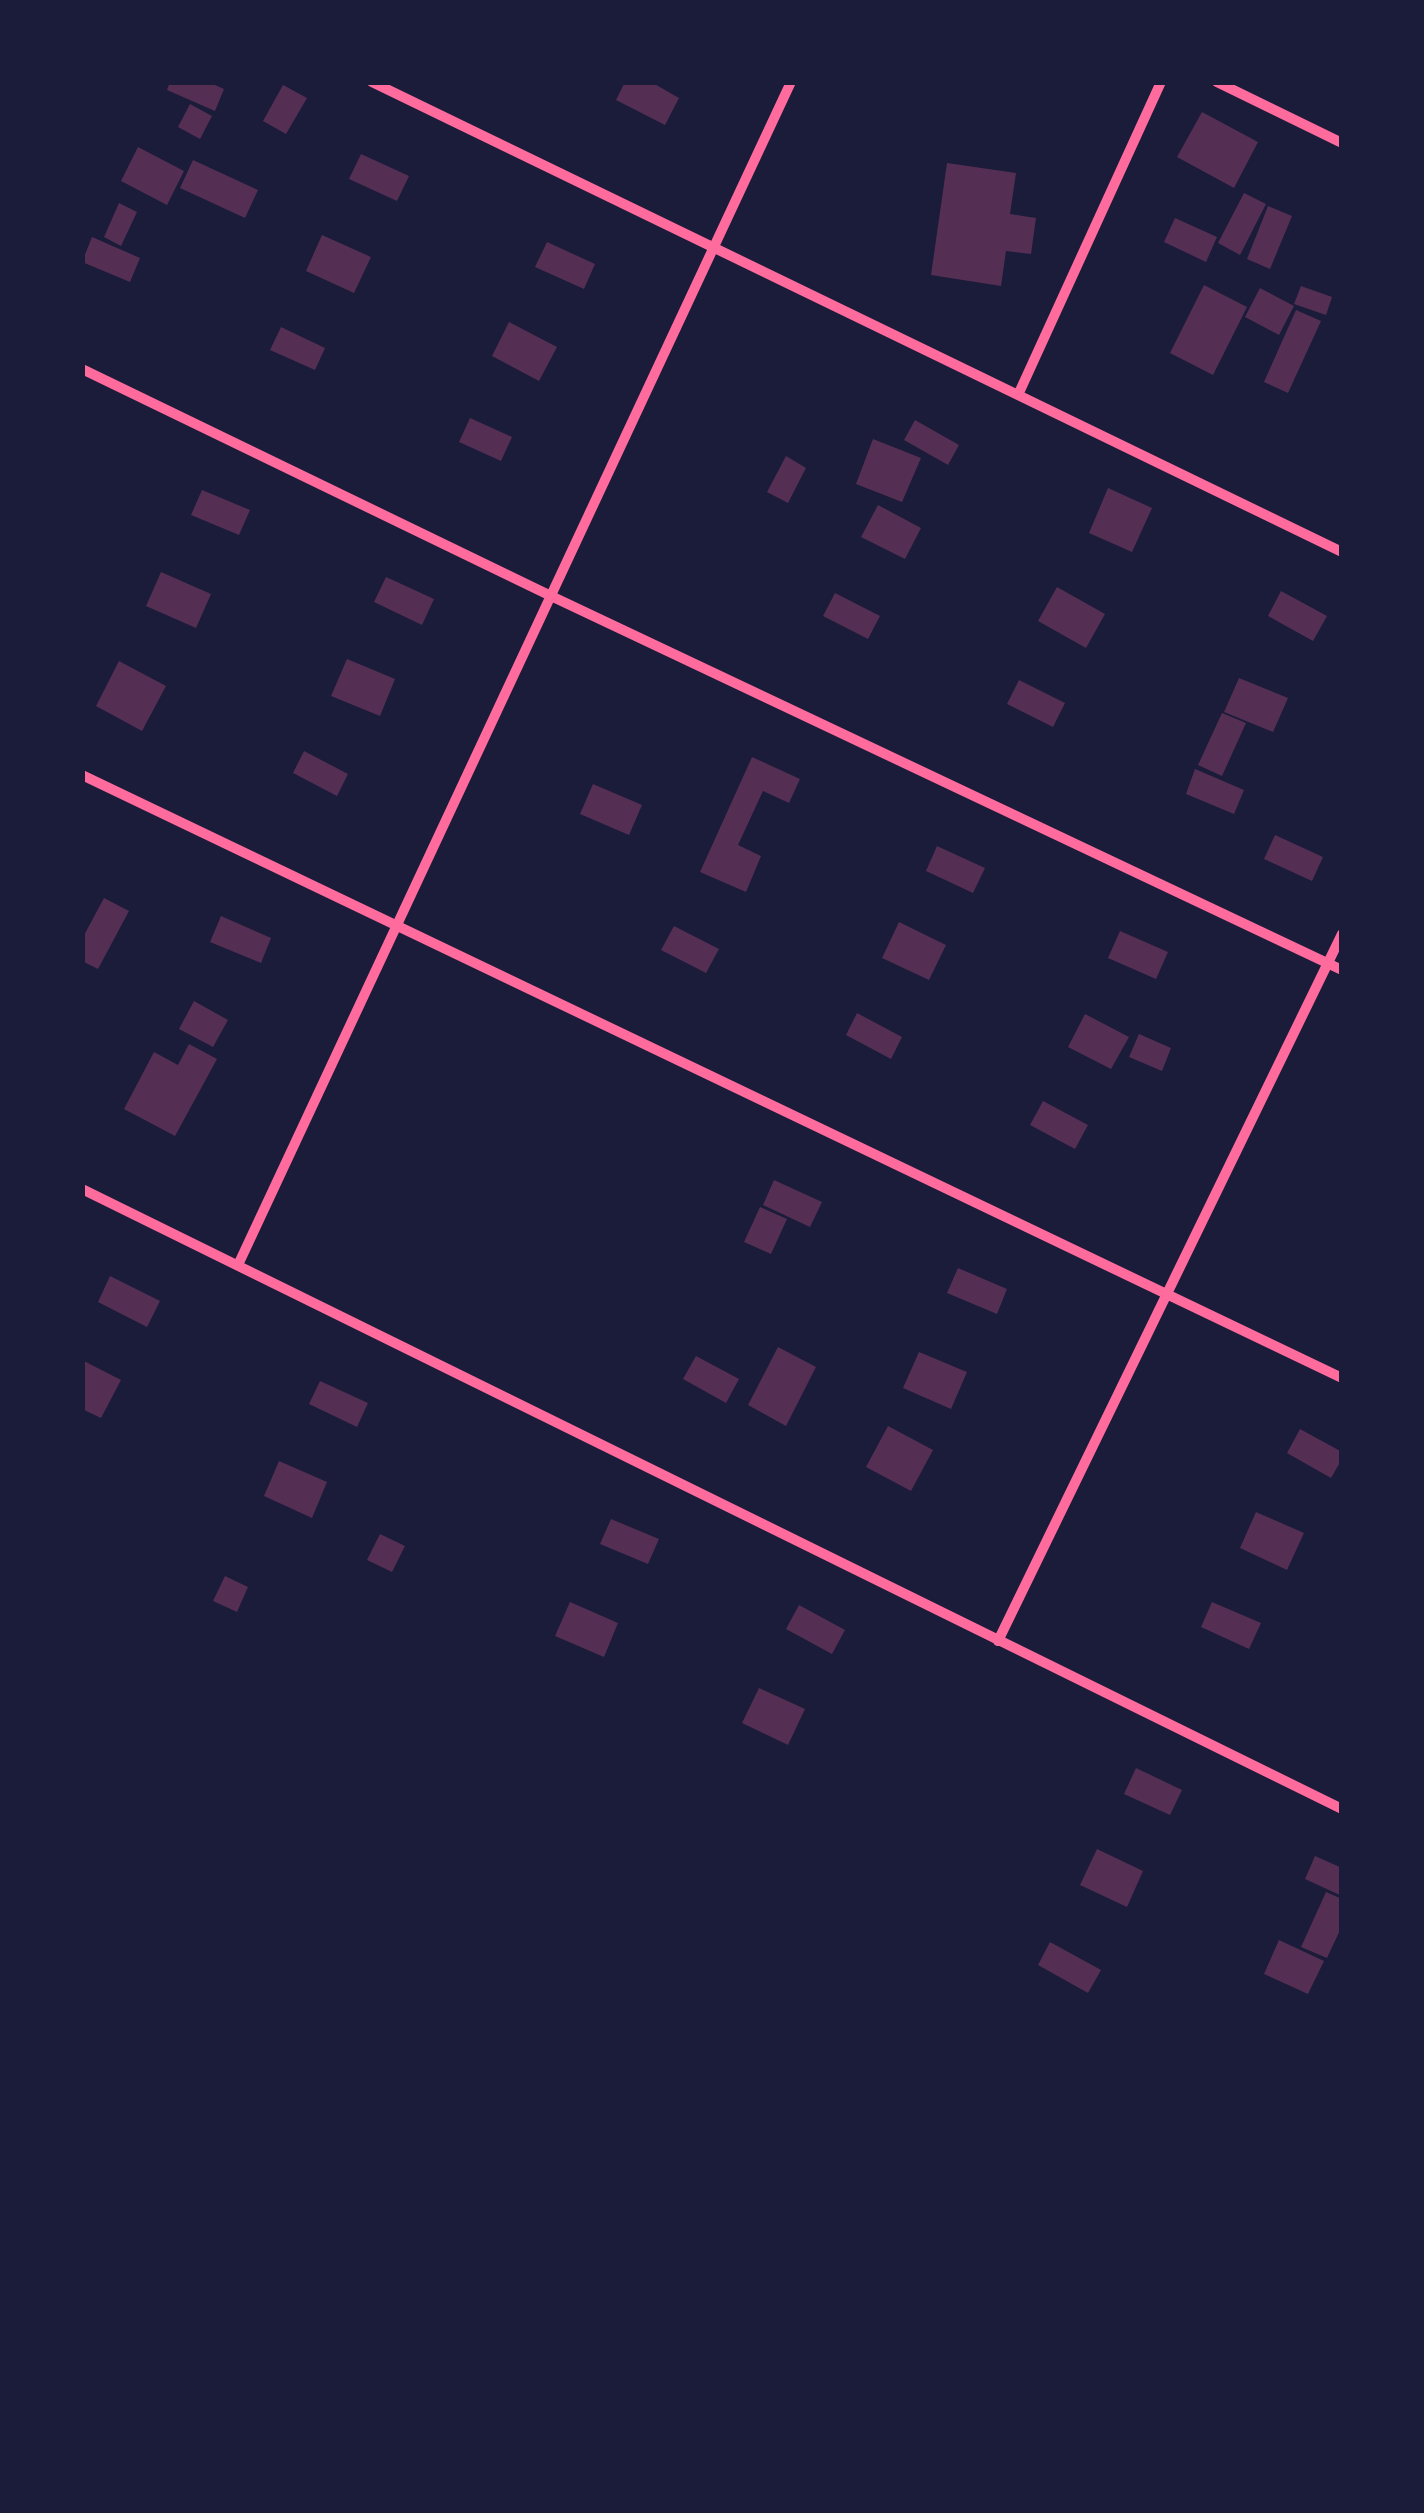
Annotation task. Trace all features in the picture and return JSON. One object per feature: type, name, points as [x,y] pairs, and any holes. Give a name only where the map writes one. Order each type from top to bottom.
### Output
[{"type":"street","points":[[372,82],[1342,552]]},
{"type":"street","points":[[238,1265],[791,82]]},
{"type":"street","points":[[1018,396],[1161,82]]},
{"type":"street","points":[[1217,82],[1342,143]]},
{"type":"street","points":[[82,369],[1342,970]]},
{"type":"street","points":[[82,775],[1342,1378]]},
{"type":"street","points":[[998,1640],[1342,934]]},
{"type":"street","points":[[82,1188],[1342,1809]]},
{"type":"building","points":[[170,82],[208,82],[224,89],[215,111],[167,90]]},
{"type":"building","points":[[625,82],[651,82],[679,98],[665,125],[616,100]]},
{"type":"building","points":[[283,85],[307,98],[286,134],[263,121]]},
{"type":"building","points":[[190,104],[212,116],[200,139],[178,127]]},
{"type":"building","points":[[1202,112],[1258,142],[1234,188],[1177,157]]},
{"type":"building","points":[[138,147],[184,171],[167,205],[121,181]]},
{"type":"building","points":[[361,154],[409,176],[397,201],[349,179]]},
{"type":"building","points":[[193,160],[258,190],[245,218],[180,188]]},
{"type":"building","points":[[947,163],[1016,173],[1010,214],[1036,218],[1031,254],[1006,251],[1001,286],[931,275]]},
{"type":"building","points":[[1244,193],[1266,204],[1240,255],[1218,243]]},
{"type":"building","points":[[119,203],[137,212],[121,246],[104,237]]},
{"type":"building","points":[[1268,206],[1292,216],[1270,269],[1247,259]]},
{"type":"building","points":[[1175,218],[1217,237],[1206,262],[1164,242]]},
{"type":"building","points":[[322,235],[371,257],[354,293],[306,271]]},
{"type":"building","points":[[92,237],[140,258],[130,282],[82,262]]},
{"type":"building","points":[[547,242],[595,264],[584,289],[535,267]]},
{"type":"building","points":[[1204,285],[1247,307],[1213,375],[1170,353]]},
{"type":"building","points":[[1301,286],[1332,297],[1326,315],[1294,304]]},
{"type":"building","points":[[1260,288],[1294,306],[1279,335],[1245,317]]},
{"type":"building","points":[[1296,310],[1321,321],[1288,393],[1264,382]]},
{"type":"building","points":[[509,322],[557,347],[539,381],[492,356]]},
{"type":"building","points":[[281,327],[325,348],[315,370],[270,350]]},
{"type":"building","points":[[470,418],[512,437],[501,461],[459,442]]},
{"type":"building","points":[[915,420],[959,445],[948,465],[904,440]]},
{"type":"building","points":[[873,439],[921,458],[902,502],[856,484]]},
{"type":"building","points":[[786,456],[806,468],[788,503],[767,492]]},
{"type":"building","points":[[1108,488],[1152,508],[1132,552],[1089,533]]},
{"type":"building","points":[[202,490],[250,510],[239,535],[191,515]]},
{"type":"building","points":[[878,505],[921,528],[905,559],[861,537]]},
{"type":"building","points":[[161,572],[211,594],[196,628],[146,606]]},
{"type":"building","points":[[386,577],[434,599],[422,625],[374,602]]},
{"type":"building","points":[[1057,587],[1105,614],[1086,648],[1038,621]]},
{"type":"building","points":[[1281,591],[1327,616],[1313,641],[1268,616]]},
{"type":"building","points":[[835,593],[880,616],[868,639],[823,616]]},
{"type":"building","points":[[347,659],[395,679],[380,716],[331,696]]},
{"type":"building","points":[[119,661],[166,686],[142,731],[96,706]]},
{"type":"building","points":[[1239,678],[1288,698],[1273,732],[1224,712]]},
{"type":"building","points":[[1019,680],[1065,703],[1053,727],[1007,704]]},
{"type":"building","points":[[1222,713],[1246,723],[1222,776],[1198,765]]},
{"type":"building","points":[[304,751],[348,774],[337,796],[293,773]]},
{"type":"building","points":[[752,757],[800,779],[789,803],[763,791],[738,845],[761,856],[746,892],[700,872]]},
{"type":"building","points":[[1195,769],[1244,790],[1234,814],[1186,794]]},
{"type":"building","points":[[593,784],[642,805],[629,835],[580,814]]},
{"type":"building","points":[[1275,835],[1323,857],[1312,881],[1264,859]]},
{"type":"building","points":[[937,846],[985,868],[973,893],[926,871]]},
{"type":"building","points":[[104,898],[129,911],[98,969],[82,961],[82,939]]},
{"type":"building","points":[[221,916],[271,938],[261,963],[210,942]]},
{"type":"building","points":[[899,922],[946,945],[929,980],[882,958]]},
{"type":"building","points":[[674,926],[719,949],[706,973],[661,950]]},
{"type":"building","points":[[1120,931],[1168,952],[1156,979],[1108,958]]},
{"type":"building","points":[[194,1001],[228,1020],[213,1047],[179,1029]]},
{"type":"building","points":[[857,1013],[902,1037],[891,1059],[846,1035]]},
{"type":"building","points":[[1085,1014],[1129,1037],[1111,1069],[1068,1047]]},
{"type":"building","points":[[1139,1034],[1171,1048],[1162,1071],[1129,1057]]},
{"type":"building","points":[[189,1044],[217,1059],[175,1136],[124,1109],[154,1052],[178,1065]]},
{"type":"building","points":[[1043,1101],[1088,1125],[1075,1149],[1030,1125]]},
{"type":"building","points":[[774,1180],[822,1202],[810,1227],[763,1205]]},
{"type":"building","points":[[760,1207],[787,1219],[771,1254],[744,1242]]},
{"type":"building","points":[[958,1268],[1007,1289],[997,1314],[947,1293]]},
{"type":"building","points":[[110,1276],[160,1301],[147,1327],[98,1302]]},
{"type":"building","points":[[778,1347],[816,1367],[786,1426],[748,1405]]},
{"type":"building","points":[[919,1352],[967,1372],[951,1409],[903,1388]]},
{"type":"building","points":[[696,1356],[739,1379],[726,1403],[683,1379]]},
{"type":"building","points":[[82,1360],[121,1380],[101,1418],[82,1409]]},
{"type":"building","points":[[320,1381],[368,1403],[357,1427],[309,1404]]},
{"type":"building","points":[[888,1426],[933,1450],[911,1491],[866,1467]]},
{"type":"building","points":[[1300,1429],[1342,1452],[1331,1478],[1287,1453]]},
{"type":"building","points":[[279,1461],[327,1482],[312,1518],[264,1496]]},
{"type":"building","points":[[1256,1512],[1304,1533],[1287,1570],[1240,1548]]},
{"type":"building","points":[[611,1519],[659,1539],[648,1564],[600,1544]]},
{"type":"building","points":[[380,1534],[405,1546],[392,1572],[367,1560]]},
{"type":"building","points":[[225,1576],[248,1587],[237,1612],[213,1601]]},
{"type":"building","points":[[570,1602],[618,1623],[604,1657],[555,1636]]},
{"type":"building","points":[[1212,1602],[1261,1623],[1249,1649],[1201,1627]]},
{"type":"building","points":[[799,1605],[845,1630],[832,1654],[786,1629]]},
{"type":"building","points":[[759,1688],[805,1709],[788,1745],[742,1723]]},
{"type":"building","points":[[1136,1768],[1182,1790],[1170,1815],[1124,1794]]},
{"type":"building","points":[[1097,1849],[1143,1871],[1127,1907],[1080,1885]]},
{"type":"building","points":[[1315,1856],[1342,1868],[1342,1896],[1305,1879]]},
{"type":"building","points":[[1326,1892],[1342,1899],[1342,1926],[1327,1958],[1301,1947]]},
{"type":"building","points":[[1279,1940],[1324,1961],[1308,1994],[1264,1974]]},
{"type":"building","points":[[1050,1942],[1101,1970],[1088,1993],[1038,1965]]}]
